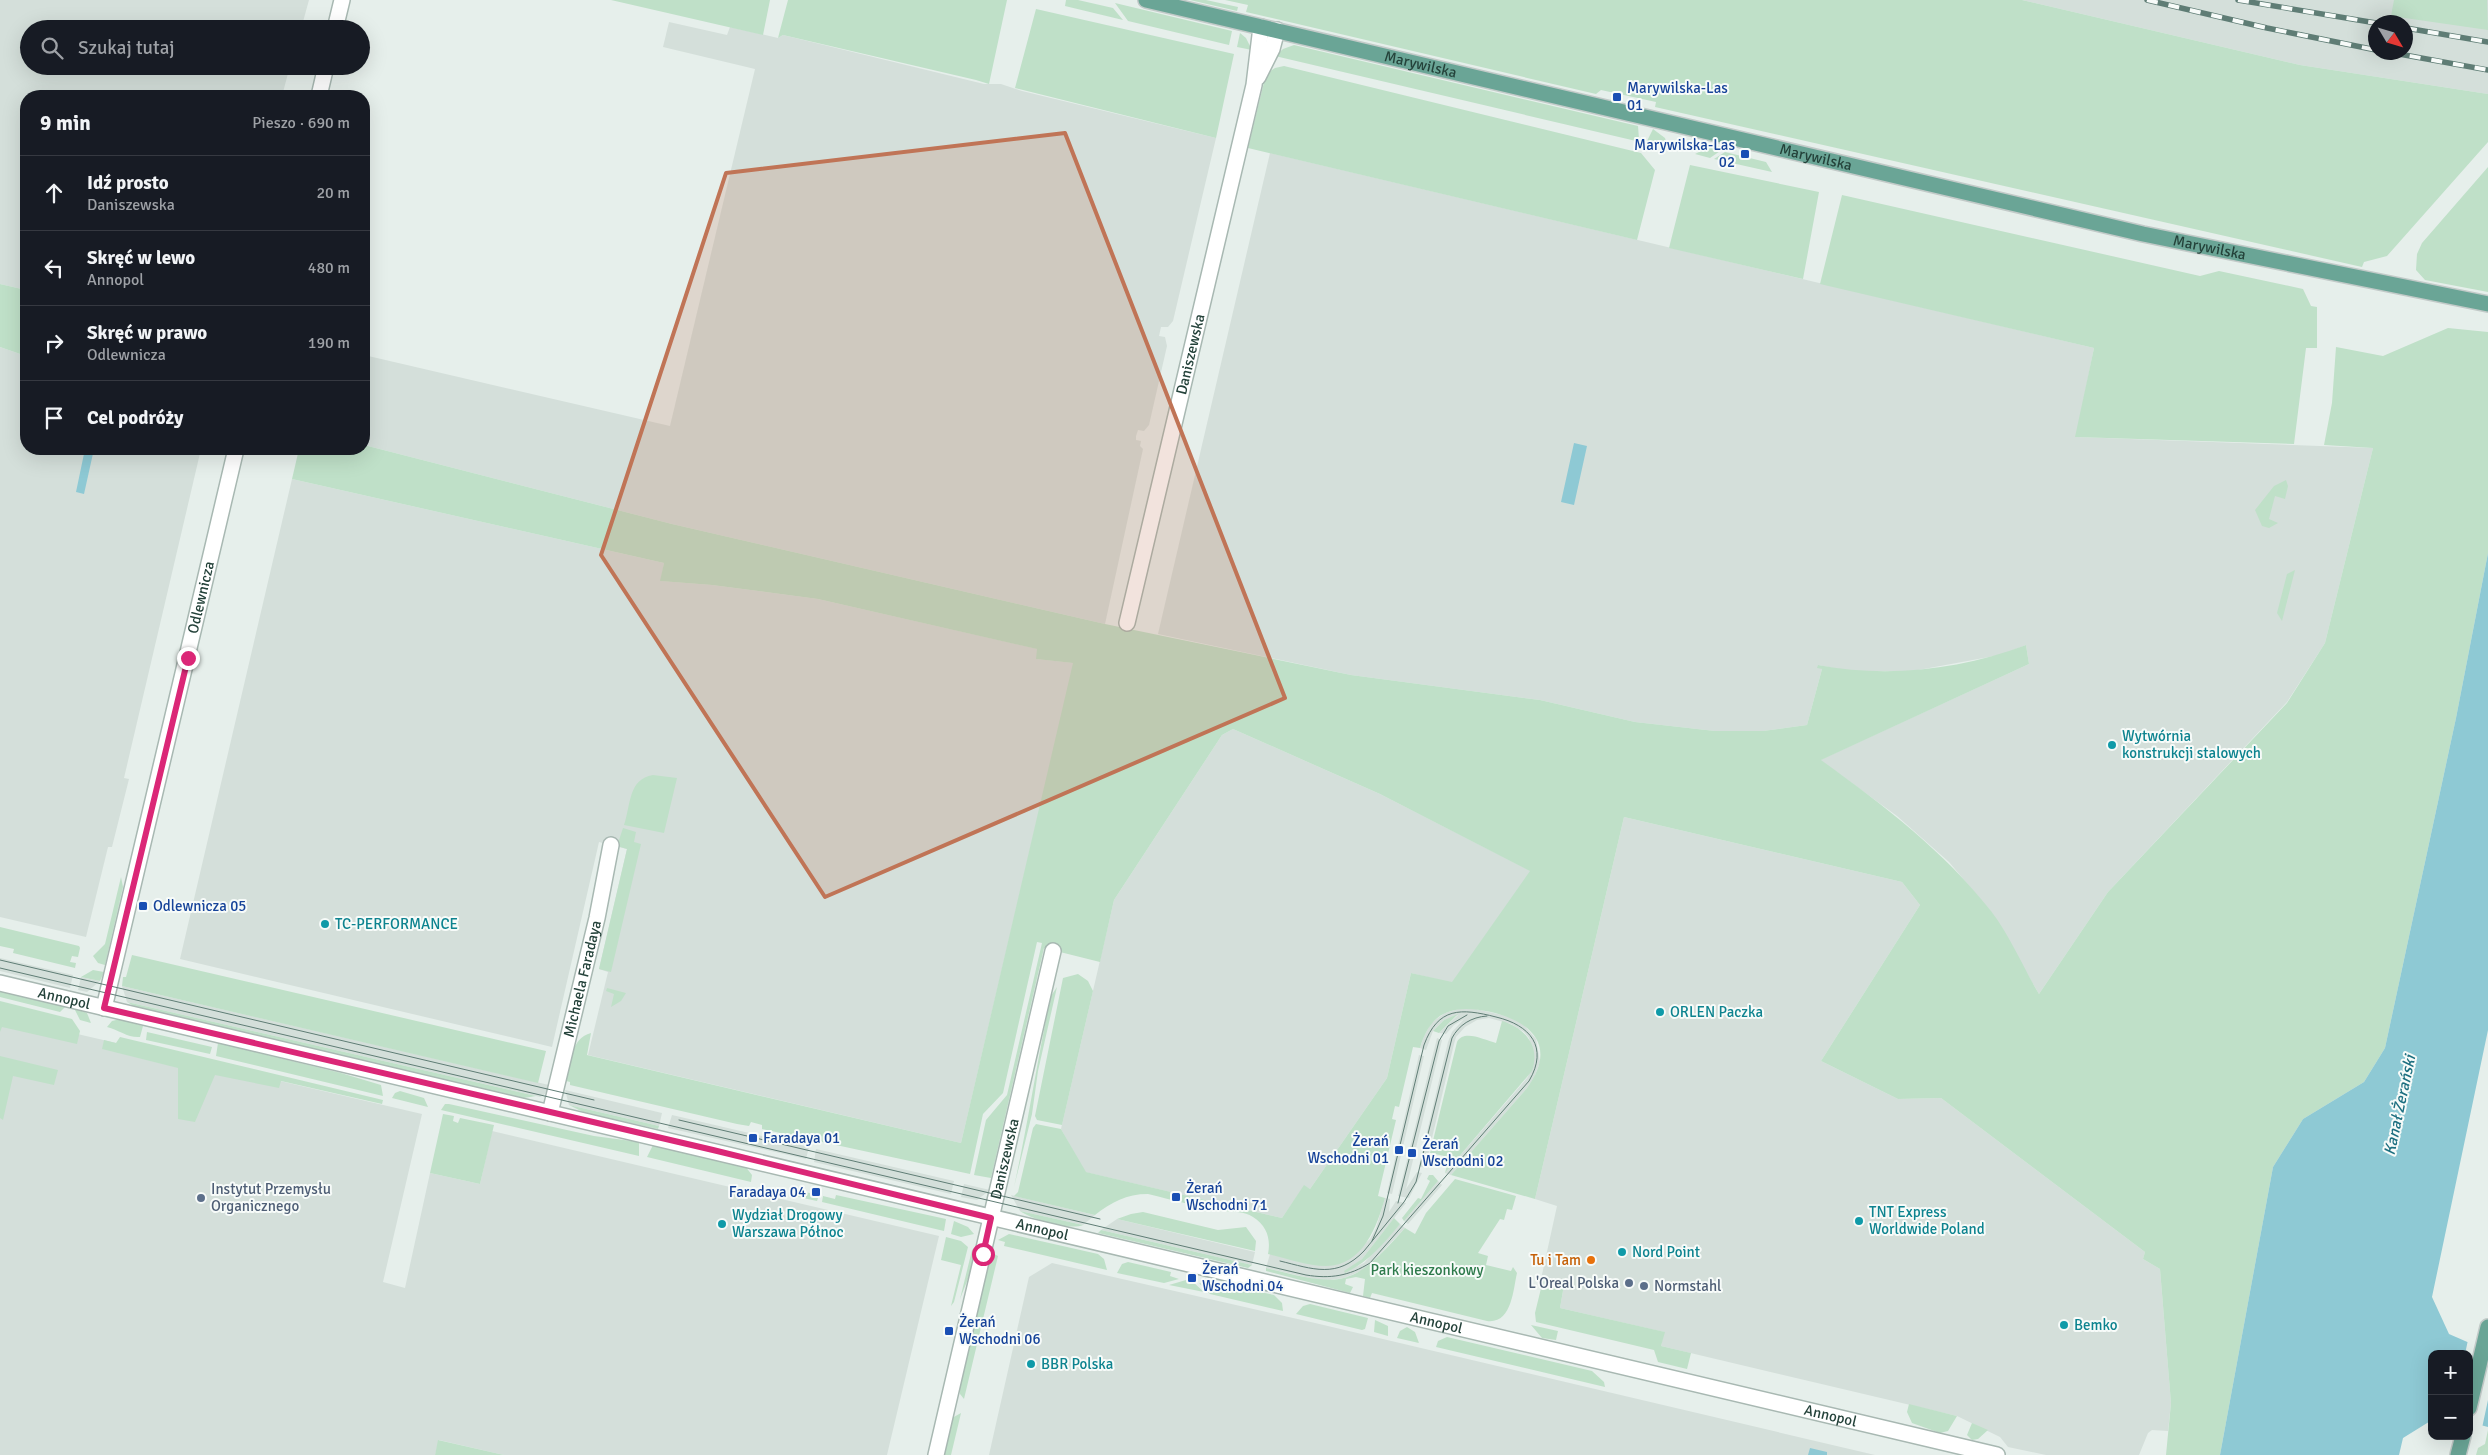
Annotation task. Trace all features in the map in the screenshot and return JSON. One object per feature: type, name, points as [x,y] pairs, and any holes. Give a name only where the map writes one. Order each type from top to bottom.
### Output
[{"type":"main road","name":"Marywilska","points":[[1146,0],[2143,234],[2486,303]]},
{"type":"main road","points":[[2472,1395],[2488,1327]]},
{"type":"street","points":[[337,20],[342,0]]},
{"type":"street","name":"Daniszewska","points":[[1127,623],[1254,85],[1262,27]]},
{"type":"street","name":"Daniszewska","points":[[1254,85],[1272,49],[1277,30]]},
{"type":"street","points":[[320,90],[324,75]]},
{"type":"street","name":"Odlewnicza","points":[[104,1008],[235,455]]},
{"type":"street","name":"Michaela Faradaya","points":[[550,1113],[598,918],[611,844]]},
{"type":"street","name":"Daniszewska","points":[[936,1455],[1053,950]]},
{"type":"street","name":"Annopol","points":[[0,983],[722,1152],[991,1218],[1997,1455]]},
{"type":"highlighted area","points":[[1065,133],[1285,698],[825,897],[601,555],[726,173]]},
{"type":"shaded area","points":[[0,0],[309,0],[303,20],[20,20],[20,75],[288,75],[284,90],[20,90],[20,289],[0,284]]},
{"type":"shaded area","points":[[2022,0],[2488,0],[2488,94],[2300,65]]},
{"type":"shaded area","points":[[669,22],[727,35],[730,27],[778,38],[783,35],[984,84],[1001,84],[1022,91],[1216,138],[1173,321],[1168,327],[1161,327],[1159,336],[1165,337],[1167,346],[1149,425],[1144,431],[1138,430],[1136,436],[1136,440],[1141,441],[1140,446],[1143,449],[1105,624],[672,524],[370,447],[370,356],[670,426],[755,69],[663,47]]},
{"type":"shaded area","points":[[1270,153],[2094,348],[2076,437],[2373,448],[2325,643],[2287,702],[2108,892],[2039,994],[1992,913],[1949,862],[1897,816],[1820,760],[2029,664],[2026,645],[2000,655],[1913,671],[1849,671],[1818,665],[1822,669],[1807,725],[1763,731],[1715,731],[1635,722],[1540,700],[1351,675],[1158,634]]},
{"type":"shaded area","points":[[0,347],[20,354],[20,455],[200,455],[124,778],[129,779],[112,847],[108,847],[86,937],[0,917]]},
{"type":"shaded area","points":[[292,479],[664,563],[661,581],[712,585],[818,599],[1038,649],[1037,659],[1074,663],[961,1143],[588,1055],[608,972],[599,969],[627,849],[599,842],[552,1047],[180,959]]},
{"type":"shaded area","points":[[1233,729],[1380,794],[1531,871],[1452,983],[1411,973],[1387,1078],[1310,1189],[1304,1186],[1282,1218],[1085,1172],[1061,1129],[1114,900],[1222,735]]},
{"type":"shaded area","points":[[1624,817],[1902,882],[1920,905],[1821,1061],[1898,1099],[1941,1098],[2145,1252],[2143,1259],[2160,1269],[2171,1403],[2168,1431],[2152,1430],[2148,1433],[2139,1455],[2046,1455],[2008,1447],[2000,1437],[1957,1416],[1661,1346],[1664,1332],[1560,1308],[1564,1285],[1541,1279],[1557,1206],[1535,1199]]},
{"type":"shaded area","points":[[0,958],[73,975],[70,988],[0,971]]},
{"type":"shaded area","points":[[81,977],[100,981],[87,992],[78,990]]},
{"type":"shaded area","points":[[122,986],[549,1085],[545,1094],[540,1097],[127,1002]]},
{"type":"shaded area","points":[[1461,1008],[1476,1009],[1506,1016],[1522,1023],[1536,1039],[1540,1062],[1534,1078],[1527,1088],[1451,1175],[1445,1173],[1527,1078],[1533,1067],[1534,1058],[1529,1038],[1524,1032],[1511,1024],[1489,1018],[1477,1020],[1465,1027],[1456,1037],[1454,1044],[1425,1168],[1419,1166],[1448,1042],[1452,1032],[1464,1019],[1454,1025],[1446,1034],[1439,1033],[1458,1015],[1444,1020],[1433,1031],[1426,1050],[1420,1048],[1431,1023],[1445,1013]]},
{"type":"shaded area","points":[[0,1016],[422,1114],[383,1282],[405,1288],[430,1173],[480,1184],[492,1131],[939,1236],[887,1455],[504,1455],[439,1440],[435,1455],[0,1455]]},
{"type":"shaded area","points":[[1437,1038],[1442,1040],[1406,1189],[1417,1172],[1422,1173],[1409,1198],[1398,1196]]},
{"type":"shaded area","points":[[1419,1055],[1424,1056],[1392,1194],[1387,1193]]},
{"type":"shaded area","points":[[565,1090],[662,1113],[659,1126],[569,1105]]},
{"type":"shaded area","points":[[672,1115],[809,1147],[806,1159],[668,1128]]},
{"type":"shaded area","points":[[816,1149],[954,1181],[951,1194],[814,1162]]},
{"type":"shaded area","points":[[1438,1181],[1442,1185],[1408,1224],[1404,1221]]},
{"type":"shaded area","points":[[964,1184],[990,1190],[977,1200],[961,1197]]},
{"type":"shaded area","points":[[1011,1195],[1095,1215],[1083,1225],[1020,1211]]},
{"type":"shaded area","points":[[1385,1198],[1390,1199],[1389,1212],[1396,1201],[1406,1203],[1362,1259],[1345,1272],[1364,1263],[1400,1224],[1405,1228],[1366,1269],[1344,1278],[1323,1281],[1266,1268],[1270,1254],[1311,1264],[1348,1259],[1370,1239],[1376,1228]]},
{"type":"shaded area","points":[[1117,1219],[1255,1252],[1252,1265],[1101,1230]]},
{"type":"shaded area","points":[[1052,1263],[1875,1455],[989,1455],[1029,1277]]},
{"type":"green space","points":[[611,0],[770,0],[763,35]]},
{"type":"green space","points":[[788,0],[1007,0],[989,84],[783,35],[778,38]]},
{"type":"green space","points":[[1066,0],[1078,0],[1113,8],[1123,20],[1065,6]]},
{"type":"green space","points":[[1190,0],[1206,0],[1238,7],[1237,11]]},
{"type":"green space","points":[[1225,0],[2022,0],[2300,65],[2488,94],[2488,142],[2387,256],[2364,262],[2362,267],[1655,107],[1656,102],[1601,90],[1596,94],[1246,12],[1248,5]]},
{"type":"green space","points":[[2394,0],[2487,0],[2488,30],[2413,19],[2413,15],[2391,15]]},
{"type":"green space","points":[[1115,3],[1232,31],[1229,45],[1128,21]]},
{"type":"green space","points":[[1036,9],[1234,54],[1216,138],[1015,88]]},
{"type":"green space","points":[[1240,33],[1246,38],[1252,50],[1237,47]]},
{"type":"green space","points":[[1294,45],[1638,126],[1639,139],[1636,141],[1275,56],[1283,49]]},
{"type":"green space","points":[[1284,66],[1641,153],[1655,170],[1637,240],[1248,148],[1266,74],[1275,68]]},
{"type":"green space","points":[[1653,129],[1665,138],[1668,148],[1649,144],[1647,141]]},
{"type":"green space","points":[[1713,145],[1726,147],[1710,158],[1695,154]]},
{"type":"green space","points":[[1725,152],[1766,162],[1772,172],[1714,159]]},
{"type":"green space","points":[[1690,165],[1819,192],[1803,279],[1669,248]]},
{"type":"green space","points":[[2488,167],[2488,292],[2425,280],[2416,270],[2417,254],[2422,243]]},
{"type":"green space","points":[[1842,195],[2200,276],[2219,271],[2303,289],[2311,306],[2317,307],[2317,348],[2306,348],[2294,444],[2075,437],[2094,348],[1820,284]]},
{"type":"green space","points":[[0,284],[20,289],[20,354],[0,347]]},
{"type":"green space","points":[[2448,328],[2488,332],[2488,553],[2456,718],[2385,1048],[2364,1082],[2303,1119],[2273,1167],[2220,1455],[2166,1455],[2171,1403],[2160,1269],[2143,1259],[2145,1252],[1941,1098],[1898,1099],[1821,1061],[1920,905],[1902,882],[1624,817],[1535,1199],[1451,1175],[1527,1088],[1536,1073],[1540,1060],[1540,1049],[1536,1038],[1519,1022],[1491,1012],[1466,1009],[1455,1010],[1438,1018],[1425,1035],[1420,1048],[1413,1047],[1399,1107],[1395,1106],[1392,1119],[1396,1120],[1378,1196],[1385,1198],[1382,1209],[1373,1232],[1359,1252],[1339,1264],[1326,1266],[1311,1265],[1268,1254],[1269,1243],[1267,1233],[1262,1224],[1250,1215],[1243,1213],[1205,1208],[1148,1194],[1140,1194],[1107,1206],[1095,1215],[1014,1196],[1018,1192],[1033,1128],[1036,1124],[1061,1129],[1086,1172],[1282,1218],[1304,1185],[1310,1189],[1387,1078],[1411,973],[1452,982],[1530,871],[1380,794],[1233,729],[1222,735],[1114,900],[1100,962],[1044,948],[991,1178],[974,1175],[986,1120],[1007,1095],[1042,943],[1037,942],[1003,1093],[983,1114],[970,1174],[762,1129],[762,1125],[751,1122],[749,1126],[737,1124],[570,1085],[570,1082],[566,1081],[572,1052],[579,1040],[591,1033],[587,1055],[961,1143],[1073,663],[1036,659],[1037,649],[818,599],[712,585],[660,581],[664,563],[292,479],[298,455],[370,455],[370,447],[672,524],[1105,624],[1351,675],[1540,700],[1635,722],[1715,731],[1763,731],[1807,725],[1822,669],[1817,668],[1818,665],[1870,671],[1923,669],[1949,666],[2001,654],[2026,645],[2029,664],[1821,760],[1889,811],[1953,868],[1991,911],[2039,994],[2108,892],[2287,703],[2325,643],[2373,448],[2324,445],[2332,403],[2336,347],[2383,356]]},
{"type":"green space","points":[[2286,480],[2288,486],[2285,499],[2275,496],[2269,519],[2278,523],[2269,528],[2262,526],[2255,510],[2274,486]]},
{"type":"green space","points":[[2295,570],[2282,621],[2277,613],[2287,574]]},
{"type":"green space","points":[[653,775],[677,778],[664,833],[624,825],[635,787],[645,777]]},
{"type":"green space","points":[[623,828],[636,832],[634,842],[641,844],[611,972],[599,969],[627,849],[617,846]]},
{"type":"green space","points":[[121,877],[123,887],[105,965],[98,963],[93,956],[105,944]]},
{"type":"green space","points":[[0,927],[79,946],[78,957],[72,956],[70,962],[76,963],[75,968],[13,953],[14,949],[0,946]]},
{"type":"green space","points":[[132,955],[546,1051],[538,1083],[122,986],[123,977],[126,977]]},
{"type":"green space","points":[[93,970],[104,972],[100,981],[81,977]]},
{"type":"green space","points":[[1078,974],[1088,981],[1093,991],[1062,1125],[1037,1120],[1035,1116],[1063,978]]},
{"type":"green space","points":[[1057,987],[1038,1071],[1032,1114],[1014,1187],[1051,996]]},
{"type":"green space","points":[[607,988],[626,993],[621,1001],[611,1007],[614,994],[606,991]]},
{"type":"green space","points":[[0,990],[66,1006],[60,1012],[0,997]]},
{"type":"green space","points":[[0,1001],[72,1019],[80,1031],[77,1044],[2,1027],[0,1032]]},
{"type":"green space","points":[[127,1002],[536,1096],[524,1098],[137,1008]]},
{"type":"green space","points":[[74,1008],[87,1013],[91,1023],[80,1020]]},
{"type":"green space","points":[[1458,1014],[1439,1033],[1433,1031],[1444,1020]]},
{"type":"green space","points":[[120,1019],[143,1026],[140,1037],[127,1035],[107,1027],[112,1021]]},
{"type":"green space","points":[[1502,1021],[1517,1028],[1529,1039],[1534,1053],[1532,1071],[1445,1173],[1449,1157],[1430,1153],[1457,1042],[1464,1036],[1469,1036],[1496,1043]]},
{"type":"green space","points":[[147,1032],[212,1047],[210,1054],[146,1040]]},
{"type":"green space","points":[[120,1037],[383,1100],[382,1104],[281,1081],[279,1088],[215,1075],[195,1122],[178,1119],[178,1068],[102,1049],[104,1040],[116,1043]]},
{"type":"green space","points":[[218,1043],[341,1073],[381,1085],[383,1096],[216,1056]]},
{"type":"green space","points":[[0,1056],[58,1070],[54,1085],[13,1076],[3,1120],[0,1118]]},
{"type":"green space","points":[[400,1091],[424,1098],[428,1107],[392,1098],[395,1093]]},
{"type":"green space","points":[[445,1104],[594,1136],[639,1142],[639,1156],[441,1110]]},
{"type":"green space","points":[[569,1105],[659,1126],[658,1129],[585,1113]]},
{"type":"green space","points":[[443,1114],[454,1116],[453,1121],[458,1123],[460,1118],[494,1125],[480,1184],[430,1173]]},
{"type":"green space","points":[[653,1145],[745,1166],[752,1175],[751,1182],[647,1157]]},
{"type":"green space","points":[[1429,1175],[1433,1175],[1438,1181],[1404,1221],[1402,1218],[1418,1198],[1421,1199],[1430,1181],[1427,1179]]},
{"type":"green space","name":"Park kieszonkowy","points":[[1455,1179],[1516,1196],[1512,1210],[1507,1209],[1504,1220],[1500,1219],[1478,1253],[1488,1256],[1486,1265],[1511,1271],[1513,1267],[1517,1273],[1510,1304],[1502,1317],[1487,1321],[1372,1293],[1370,1298],[1363,1296],[1365,1279],[1356,1277],[1346,1279],[1345,1284],[1353,1287],[1350,1293],[1266,1271],[1266,1268],[1329,1280],[1344,1278],[1357,1272],[1371,1263],[1405,1228],[1415,1234],[1426,1213]]},
{"type":"green space","points":[[791,1189],[819,1195],[817,1201],[789,1195]]},
{"type":"green space","points":[[836,1195],[946,1219],[944,1231],[822,1202],[823,1196],[835,1199]]},
{"type":"green space","points":[[1020,1211],[1083,1225],[1069,1226],[1051,1223]]},
{"type":"green space","points":[[1143,1212],[1218,1230],[1246,1227],[1256,1241],[1255,1251],[1117,1219]]},
{"type":"green space","points":[[1394,1218],[1400,1224],[1388,1239],[1361,1264],[1345,1273],[1344,1271],[1362,1259]]},
{"type":"green space","points":[[954,1221],[968,1227],[974,1234],[961,1237],[951,1234]]},
{"type":"green space","points":[[1101,1230],[1252,1265],[1248,1268],[1098,1233]]},
{"type":"green space","points":[[1009,1234],[1098,1254],[1104,1259],[1107,1270],[1004,1246],[1005,1242],[998,1240]]},
{"type":"green space","points":[[946,1237],[961,1241],[968,1247],[954,1302],[951,1306],[961,1265],[941,1260]]},
{"type":"green space","points":[[976,1248],[973,1266],[960,1299],[972,1250]]},
{"type":"green space","points":[[990,1252],[998,1256],[964,1399],[960,1394],[959,1386]]},
{"type":"green space","points":[[1128,1262],[1171,1272],[1170,1276],[1179,1279],[1164,1283],[1117,1273],[1122,1264]]},
{"type":"green space","points":[[1186,1280],[1193,1282],[1204,1292],[1169,1285]]},
{"type":"green space","points":[[1543,1280],[1564,1285],[1560,1308],[1665,1332],[1661,1346],[1691,1353],[1687,1369],[1658,1362],[1654,1350],[1536,1322],[1535,1313]]},
{"type":"green space","points":[[1209,1281],[1274,1295],[1282,1303],[1283,1311],[1210,1294],[1199,1283],[1208,1285]]},
{"type":"green space","points":[[1310,1304],[1368,1318],[1365,1329],[1362,1330],[1296,1314],[1303,1306]]},
{"type":"green space","points":[[1375,1320],[1388,1326],[1388,1336],[1374,1332]]},
{"type":"green space","points":[[1531,1325],[1558,1331],[1556,1340],[1542,1338]]},
{"type":"green space","points":[[1407,1327],[1415,1332],[1419,1343],[1397,1338],[1400,1331]]},
{"type":"green space","points":[[1447,1337],[1592,1371],[1604,1382],[1605,1387],[1436,1347],[1438,1341]]},
{"type":"green space","points":[[1909,1404],[1957,1416],[1948,1431],[1940,1433],[1912,1423],[1907,1412]]},
{"type":"green space","points":[[961,1413],[951,1455],[943,1455],[952,1418]]},
{"type":"green space","points":[[1972,1423],[1988,1430],[1978,1439],[1972,1440],[1967,1435]]},
{"type":"green space","points":[[2488,1430],[2488,1455],[2476,1455],[2478,1448],[2485,1444]]},
{"type":"green space","points":[[438,1440],[504,1455],[435,1455]]},
{"type":"water","points":[[1574,443],[1587,446],[1574,505],[1561,502]]},
{"type":"water","points":[[84,455],[93,455],[84,494],[76,492]]},
{"type":"water","name":"Kanał Żerański","points":[[2488,553],[2488,1030],[2432,1297],[2449,1334],[2488,1351],[2488,1427],[2473,1423],[2473,1350],[2428,1350],[2428,1422],[2403,1438],[2399,1455],[2220,1455],[2273,1167],[2303,1119],[2364,1082],[2385,1048],[2456,718]]},
{"type":"water","points":[[1810,1448],[1827,1452],[1827,1455],[1808,1455]]},
{"type":"pier","points":[[2468,1340],[2488,1348],[2488,1400],[2482,1428],[2473,1425],[2473,1350],[2466,1350]]},
{"type":"tram line","points":[[0,960],[594,1100]]},
{"type":"tram line","points":[[0,968],[1306,1275],[1323,1277],[1347,1274],[1370,1263],[1529,1081],[1535,1069],[1537,1058],[1533,1039],[1527,1032],[1508,1021],[1472,1012],[1452,1013],[1436,1023],[1424,1045],[1383,1216],[1372,1241]]},
{"type":"tram line","points":[[1398,1203],[1439,1041],[1448,1026],[1467,1015]]},
{"type":"tram line","points":[[1280,1261],[1314,1269],[1334,1269],[1344,1266],[1364,1251],[1404,1202],[1416,1182],[1452,1038],[1458,1029],[1466,1023],[1476,1018],[1487,1016]]},
{"type":"tram line","points":[[679,1120],[1100,1219]]},
{"type":"railway","points":[[2147,0],[2267,28],[2368,48]]},
{"type":"railway","points":[[2238,0],[2368,22]]},
{"type":"railway","points":[[2413,29],[2488,42]]},
{"type":"railway","points":[[2413,56],[2488,70]]},
{"type":"place","name":"Marywilska-Las 01","points":[[1617,97]]},
{"type":"place","name":"Marywilska-Las 02","points":[[1745,154]]},
{"type":"place","name":"Wytwórnia konstrukcji stalowych","points":[[2112,745]]},
{"type":"place","name":"Odlewnicza 05","points":[[143,906]]},
{"type":"place","name":"TC-PERFORMANCE","points":[[325,924]]},
{"type":"place","name":"ORLEN Paczka","points":[[1660,1012]]},
{"type":"place","name":"Faradaya 01","points":[[753,1138]]},
{"type":"place","name":"Żerań Wschodni 01","points":[[1399,1150]]},
{"type":"place","name":"Żerań Wschodni 02","points":[[1412,1153]]},
{"type":"place","name":"Faradaya 04","points":[[816,1192]]},
{"type":"place","name":"Żerań Wschodni 71","points":[[1176,1197]]},
{"type":"place","name":"Instytut Przemysłu Organicznego","points":[[201,1198]]},
{"type":"place","name":"TNT Express Worldwide Poland","points":[[1859,1221]]},
{"type":"place","name":"Wydział Drogowy Warszawa Północ","points":[[722,1224]]},
{"type":"place","name":"Nord Point","points":[[1622,1252]]},
{"type":"place","name":"Tu i Tam","points":[[1591,1260]]},
{"type":"place","name":"Żerań Wschodni 04","points":[[1192,1278]]},
{"type":"place","name":"L'Oreal Polska","points":[[1629,1283]]},
{"type":"place","name":"Normstahl","points":[[1644,1286]]},
{"type":"place","name":"Bemko","points":[[2064,1325]]},
{"type":"place","name":"Żerań Wschodni 06","points":[[949,1331]]},
{"type":"place","name":"BBR Polska","points":[[1031,1364]]},
{"type":"route","points":[[188,658],[104,1008],[713,1150],[813,1174],[852,1186],[991,1218],[983,1254]]}]
